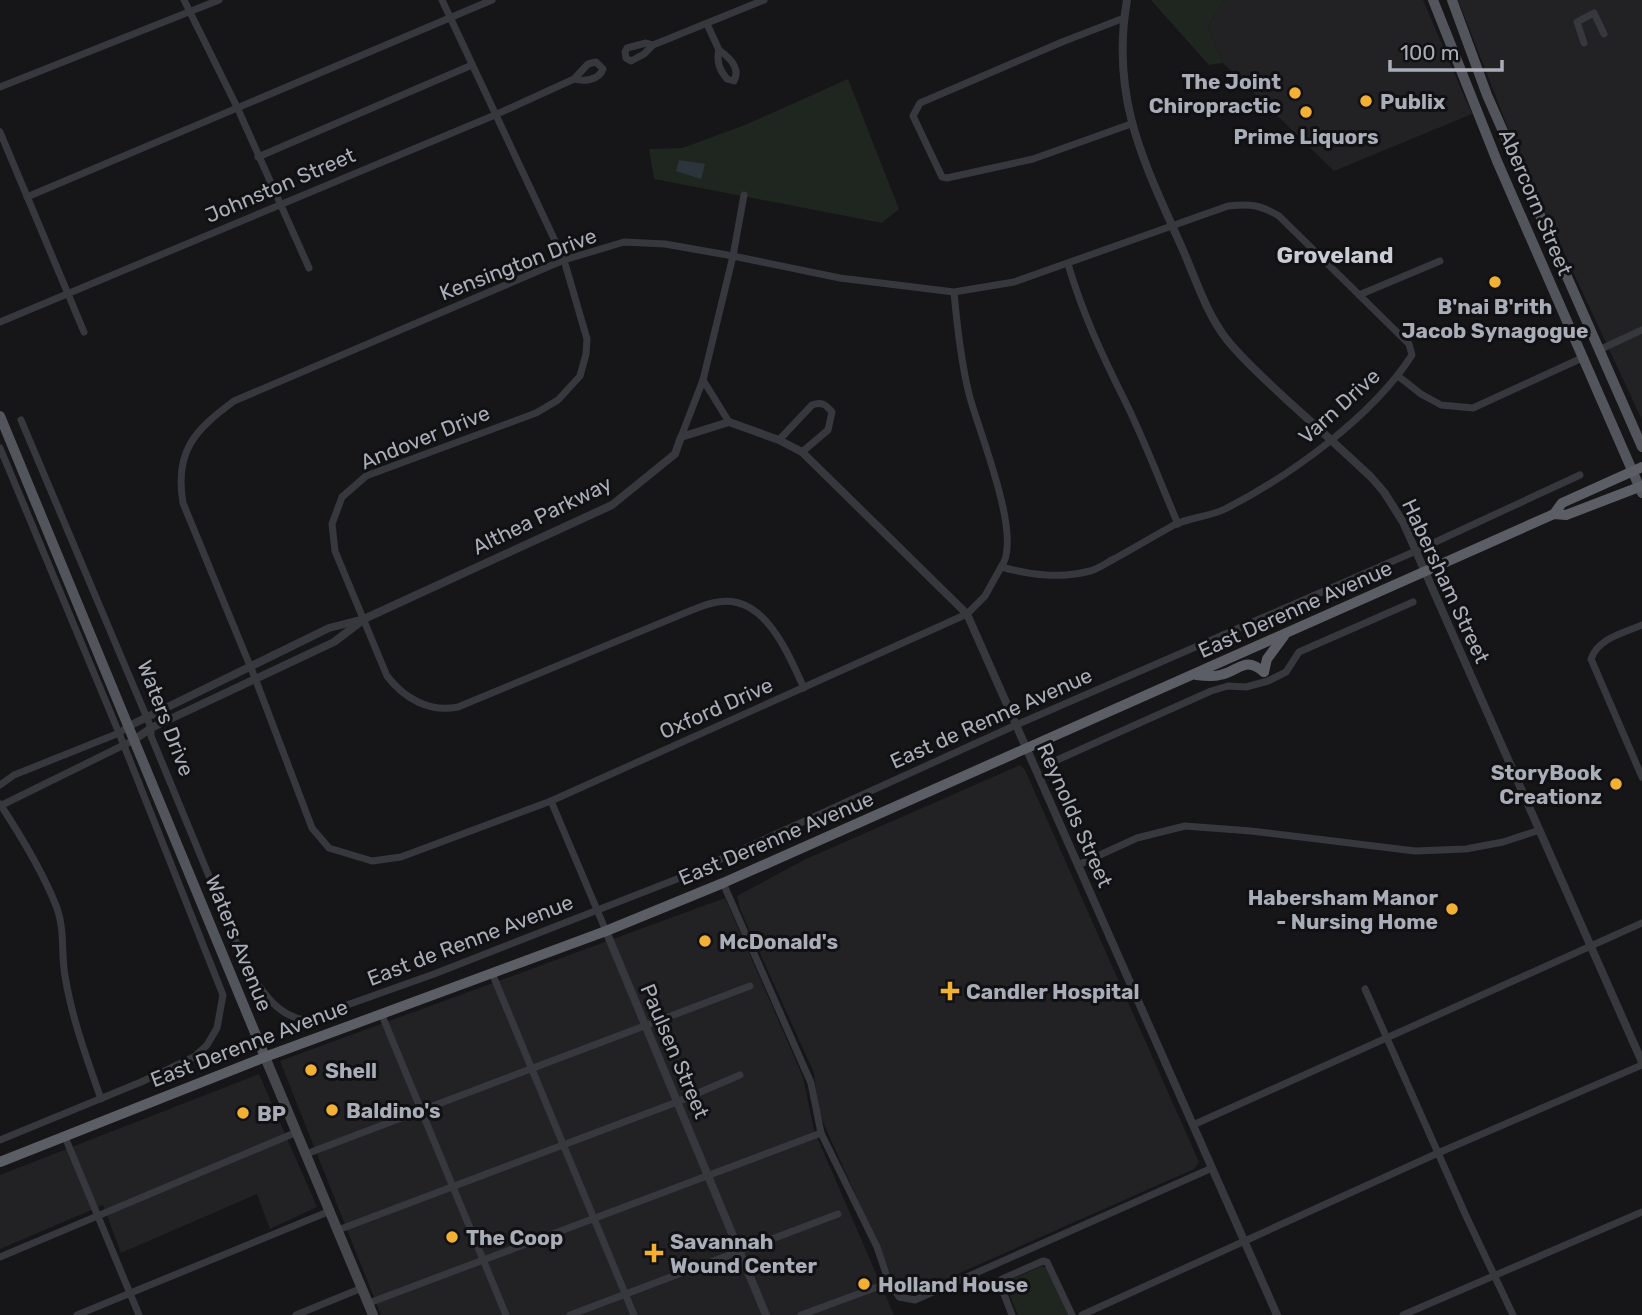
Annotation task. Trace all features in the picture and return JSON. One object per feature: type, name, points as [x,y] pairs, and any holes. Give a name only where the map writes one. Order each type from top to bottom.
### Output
[{"type":"highway","name":"East Derenne Avenue","points":[[1554,514],[1562,503],[1637,469]]},
{"type":"highway","name":"East Derenne Avenue","points":[[0,1162],[265,1057],[606,930],[723,883],[1554,514],[1566,515],[1641,489]]},
{"type":"highway","points":[[1193,675],[1220,676],[1247,664],[1254,664],[1264,672],[1270,652],[1286,634]]},
{"type":"main road","name":"Abercorn Street","points":[[1433,0],[1469,93],[1582,358],[1637,469],[1641,489]]},
{"type":"main road","name":"Abercorn Street","points":[[1451,0],[1482,83],[1642,447]]},
{"type":"main road","points":[[1528,229],[1542,236],[1548,234]]},
{"type":"main road","name":"Waters Drive","points":[[1,420],[134,740]]},
{"type":"main road","name":"Waters Avenue","points":[[134,740],[373,1315]]},
{"type":"street","points":[[184,0],[237,107],[309,268]]},
{"type":"street","points":[[0,87],[219,0]]},
{"type":"street","name":"Andover Drive","points":[[442,0],[564,260],[587,339],[580,376],[558,400],[536,413],[366,476],[342,497],[332,524],[335,551],[387,676],[399,692],[413,700],[442,710],[457,708],[719,601],[743,603],[760,615],[777,635],[804,688]]},
{"type":"street","points":[[27,197],[492,0]]},
{"type":"street","points":[[653,45],[764,0]]},
{"type":"street","name":"Habersham Street","points":[[1127,0],[1124,18],[1124,87],[1130,124],[1172,227],[1214,319],[1226,339],[1255,371],[1332,440],[1384,492],[1403,522],[1642,1064]]},
{"type":"street","points":[[1584,43],[1577,22],[1594,13],[1604,34]]},
{"type":"street","points":[[1124,18],[920,103],[913,116],[942,177],[947,178],[1032,159],[1130,124]]},
{"type":"street","points":[[707,24],[719,50]]},
{"type":"street","points":[[258,157],[472,65]]},
{"type":"street","name":"Johnston Street","points":[[0,322],[574,79]]},
{"type":"street","points":[[0,132],[84,332]]},
{"type":"street","name":"Althea Parkway","points":[[0,805],[124,746],[151,728],[334,642],[364,620],[612,505],[675,454],[703,380],[733,256],[744,195]]},
{"type":"street","name":"Varn Drive","points":[[1001,567],[1030,575],[1058,576],[1092,571],[1178,524],[1221,511],[1290,471],[1332,440],[1398,376],[1412,355],[1409,344],[1279,216],[1264,207],[1248,204],[1228,206],[1172,227]]},
{"type":"street","name":"Kensington Drive","points":[[255,678],[183,503],[181,489],[182,461],[195,436],[218,414],[242,397],[564,260],[624,242],[664,244],[840,278],[954,292],[1014,282],[1172,227]]},
{"type":"street","points":[[1359,295],[1440,261]]},
{"type":"street","points":[[1068,264],[1078,300],[1105,363],[1125,400],[1178,524]]},
{"type":"street","name":"Oxford Drive","points":[[255,678],[312,828],[329,848],[372,861],[401,857],[551,801],[967,614],[985,597],[1005,563],[1006,516],[968,391],[954,292]]},
{"type":"street","points":[[1599,350],[1642,330]]},
{"type":"street","points":[[1398,376],[1441,405],[1473,408],[1582,358]]},
{"type":"street","points":[[681,437],[729,422],[703,380]]},
{"type":"street","points":[[779,440],[812,405],[818,402],[826,405],[832,412],[828,430],[802,452]]},
{"type":"street","name":"Waters Drive","points":[[21,420],[147,718],[151,736],[247,968],[268,1000],[292,1018]]},
{"type":"street","name":"Reynolds Street","points":[[729,422],[779,440],[802,452],[967,614],[1277,1315]]},
{"type":"street","points":[[0,448],[119,733],[223,995],[217,1028],[207,1045],[194,1057],[0,1140]]},
{"type":"street","name":"East de Renne Avenue","points":[[292,1018],[305,1020],[598,912],[677,879],[1016,725],[1416,551],[1580,475]]},
{"type":"street","points":[[1057,760],[1211,691],[1228,686],[1246,687],[1268,681],[1286,672],[1299,652],[1413,602]]},
{"type":"street","name":"Althea Parkway","points":[[0,785],[14,775],[119,733],[329,628],[364,620]]},
{"type":"street","points":[[1642,625],[1607,639],[1591,659],[1642,777]]},
{"type":"street","name":"Paulsen Street","points":[[551,801],[766,1315]]},
{"type":"street","points":[[0,805],[40,872],[57,909],[64,943],[64,973],[73,1020],[101,1099]]},
{"type":"street","points":[[1078,864],[1137,838],[1185,826],[1251,831],[1415,851],[1466,849],[1503,842],[1540,830]]},
{"type":"street","points":[[723,883],[811,1083],[821,1133],[877,1247],[888,1279],[899,1297],[915,1300],[1212,1168]]},
{"type":"street","points":[[1193,1125],[1642,923]]},
{"type":"street","points":[[492,973],[634,1315]]},
{"type":"street","points":[[306,1154],[750,986]]},
{"type":"street","points":[[1365,989],[1513,1315]]},
{"type":"street","points":[[381,1013],[506,1315]]},
{"type":"street","points":[[1082,1315],[1438,1153],[1642,1064]]},
{"type":"street","points":[[338,1230],[740,1075]]},
{"type":"street","points":[[0,1257],[297,1132]]},
{"type":"street","points":[[369,1303],[821,1133]]},
{"type":"street","points":[[65,1137],[139,1315]]},
{"type":"street","points":[[77,1315],[330,1211]]},
{"type":"street","points":[[1403,1315],[1642,1212]]},
{"type":"street","points":[[570,1315],[838,1214]]},
{"type":"street","points":[[1012,1315],[1000,1283],[1002,1279],[1043,1261],[1047,1262],[1072,1315]]},
{"type":"street","points":[[801,1315],[877,1287]]},
{"type":"street","points":[[296,1315],[362,1288]]},
{"type":"shaded area","points":[[1151,0],[1223,0],[1208,28],[1223,63],[1209,65]]},
{"type":"shaded area","points":[[1223,0],[1423,0],[1472,114],[1334,171],[1223,63],[1208,28]]},
{"type":"shaded area","points":[[1458,0],[1642,0],[1642,420],[1519,156]]},
{"type":"shaded area","points":[[848,79],[899,209],[882,223],[654,179],[649,149],[682,148],[745,125]]},
{"type":"shaded area","points":[[679,160],[705,164],[701,179],[676,171]]},
{"type":"shaded area","name":"Candler Hospital","points":[[1020,765],[1025,770],[1199,1162],[1194,1169],[917,1292],[908,1291],[898,1288],[893,1279],[819,1113],[814,1073],[740,909],[737,896],[806,859]]},
{"type":"shaded area","points":[[725,898],[803,1077],[814,1130],[894,1315],[381,1315],[280,1061]]},
{"type":"shaded area","points":[[259,1074],[317,1207],[270,1229],[257,1194],[121,1253],[103,1205],[0,1249],[0,1175]]},
{"type":"shaded area","points":[[1042,1266],[1047,1269],[1068,1315],[1018,1315],[1007,1289],[1008,1281]]},
{"type":"place","name":"The Joint Chiropractic","points":[[1295,93]]},
{"type":"place","name":"Publix","points":[[1366,101]]},
{"type":"place","name":"Prime Liquors","points":[[1306,112]]},
{"type":"place","name":"B'nai B'rith Jacob Synagogue","points":[[1495,282]]},
{"type":"place","name":"StoryBook Creationz","points":[[1616,784]]},
{"type":"place","name":"Habersham Manor - Nursing Home","points":[[1452,909]]},
{"type":"place","name":"McDonald's","points":[[705,941]]},
{"type":"place","name":"Candler Hospital","points":[[950,991]]},
{"type":"place","name":"Shell","points":[[311,1070]]},
{"type":"place","name":"Baldino's","points":[[332,1110]]},
{"type":"place","name":"BP","points":[[243,1113]]},
{"type":"place","name":"The Coop","points":[[452,1237]]},
{"type":"place","name":"Savannah Wound Center","points":[[654,1253]]},
{"type":"place","name":"Holland House","points":[[864,1284]]},
{"type":"district","name":"Groveland","points":[[1335,255]]}]
